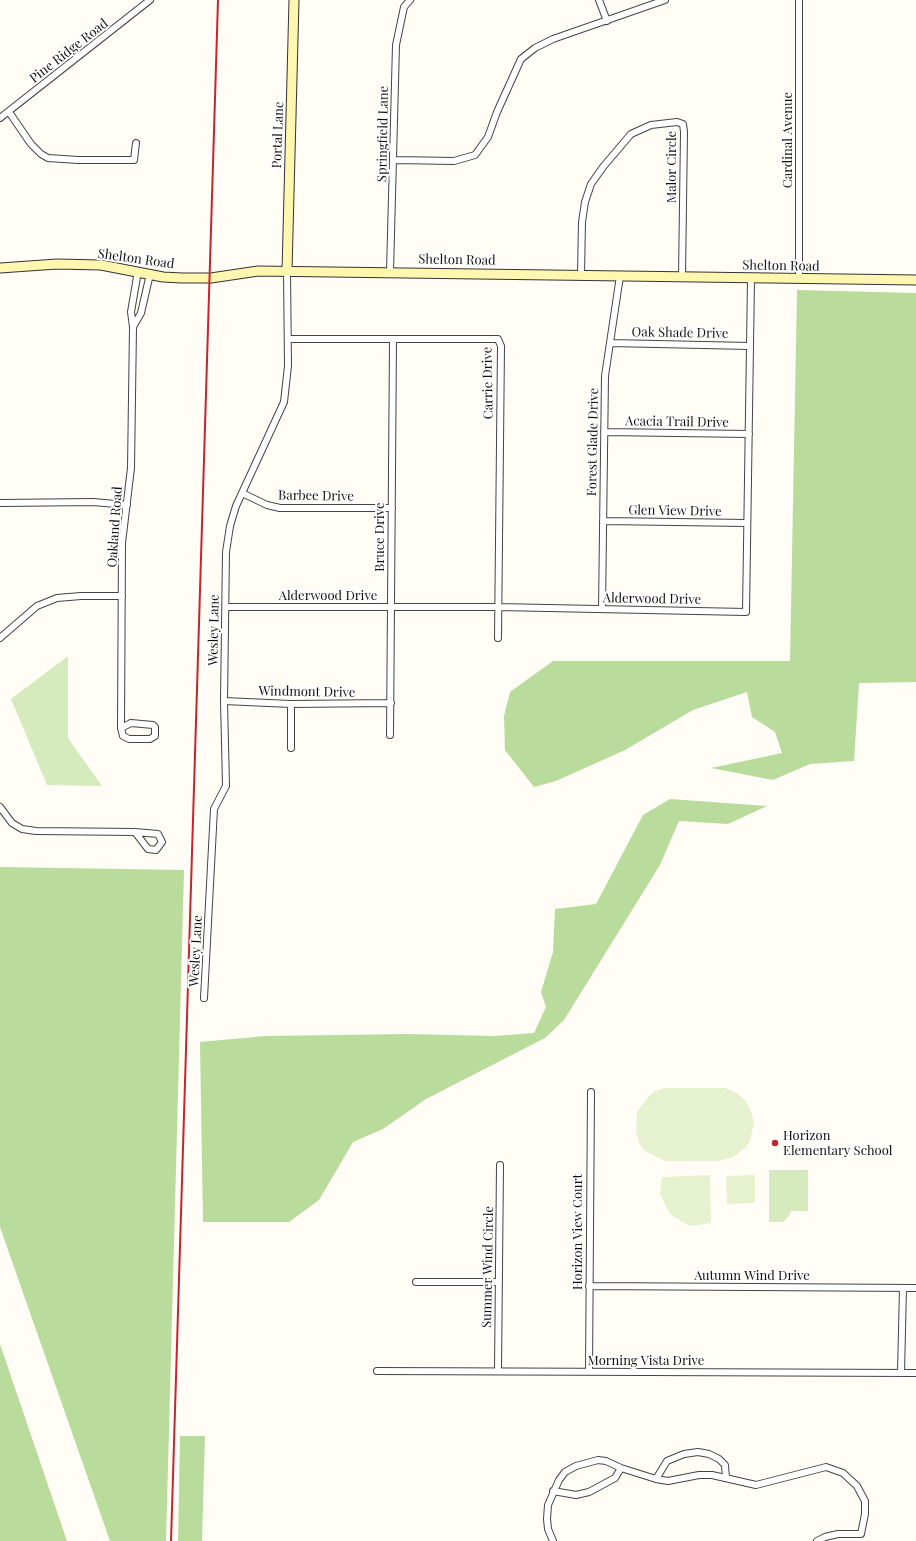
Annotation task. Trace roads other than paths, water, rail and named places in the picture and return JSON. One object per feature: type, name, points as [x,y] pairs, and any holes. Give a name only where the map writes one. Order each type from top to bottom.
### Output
[{"type":"street","name":"Pine Ridge Road","points":[[0,118],[150,0]]},
{"type":"street","name":"Portal Lane","points":[[287,271],[294,0]]},
{"type":"street","name":"Springfield Lane","points":[[390,272],[396,44],[404,7],[410,0]]},
{"type":"street","points":[[600,0],[607,21]]},
{"type":"street","points":[[394,160],[454,162],[474,155],[488,137],[497,112],[522,59],[535,48],[553,39],[665,0]]},
{"type":"street","name":"Cardinal Avenue","points":[[799,0],[799,279]]},
{"type":"street","points":[[9,112],[31,144],[41,154],[48,158],[78,160],[134,160],[136,143]]},
{"type":"street","name":"Malor Circle","points":[[581,275],[582,222],[585,202],[591,184],[603,167],[631,134],[651,125],[677,122],[683,124],[684,132],[682,277]]},
{"type":"street","name":"Shelton Road","points":[[0,268],[56,264],[94,265],[138,271],[163,277],[192,278],[217,277],[258,271],[287,271],[751,279],[916,280]]},
{"type":"street","name":"Oakland Road","points":[[121,728],[122,543],[131,468],[133,327],[131,312],[138,271]]},
{"type":"street","name":"Wesley Lane","points":[[204,998],[214,809],[226,786],[224,701],[226,552],[230,526],[242,493],[284,402],[287,382],[288,339],[287,271]]},
{"type":"street","name":"Oakland Road","points":[[133,327],[141,313],[150,274]]},
{"type":"street","name":"Forest Glade Drive","points":[[602,609],[605,376],[620,276]]},
{"type":"street","name":"Alderwood Drive","points":[[226,607],[498,607],[746,612],[751,279]]},
{"type":"street","name":"Carrie Drive","points":[[288,339],[498,339],[501,346],[498,638]]},
{"type":"street","name":"Bruce Drive","points":[[390,735],[393,340]]},
{"type":"street","name":"Oak Shade Drive","points":[[610,343],[750,346]]},
{"type":"street","name":"Acacia Trail Drive","points":[[604,432],[748,434]]},
{"type":"street","name":"Barbee Drive","points":[[242,493],[267,505],[280,508],[392,508]]},
{"type":"street","points":[[0,503],[94,502],[126,505]]},
{"type":"street","name":"Glen View Drive","points":[[603,521],[747,523]]},
{"type":"street","points":[[0,638],[38,606],[57,598],[81,596],[122,596]]},
{"type":"street","name":"Windmont Drive","points":[[224,701],[290,704],[391,703]]},
{"type":"street","points":[[290,704],[291,748]]},
{"type":"street","points":[[131,723],[153,725],[156,731],[155,736],[150,739],[129,739],[122,736],[121,728],[131,723]]},
{"type":"street","points":[[0,807],[12,823],[22,829],[36,831],[136,832]]},
{"type":"street","name":"Horizon View Court","points":[[588,1372],[590,1092]]},
{"type":"street","name":"Summer Wind Circle","points":[[498,1370],[500,1165]]},
{"type":"street","points":[[416,1282],[499,1282]]},
{"type":"street","name":"Autumn Wind Drive","points":[[589,1286],[916,1288]]},
{"type":"street","points":[[901,1373],[903,1288]]},
{"type":"street","name":"Morning Vista Drive","points":[[376,1370],[916,1373]]},
{"type":"street","points":[[656,1479],[667,1461],[684,1454],[698,1452],[709,1454],[719,1459],[725,1465],[726,1478]]},
{"type":"street","points":[[553,1541],[546,1519],[548,1505],[553,1491],[566,1472],[587,1462],[606,1461],[621,1468],[656,1479],[668,1481],[699,1475],[712,1475],[756,1485],[826,1467],[844,1473],[857,1486],[865,1501],[865,1514],[861,1534],[838,1534],[825,1537],[817,1541]]},
{"type":"street","points":[[553,1491],[576,1495],[589,1492],[616,1478],[621,1468]]},
{"type":"railway","points":[[171,1541],[218,0]]},
{"type":"place","name":"Horizon Elementary School","points":[[775,1143]]}]
